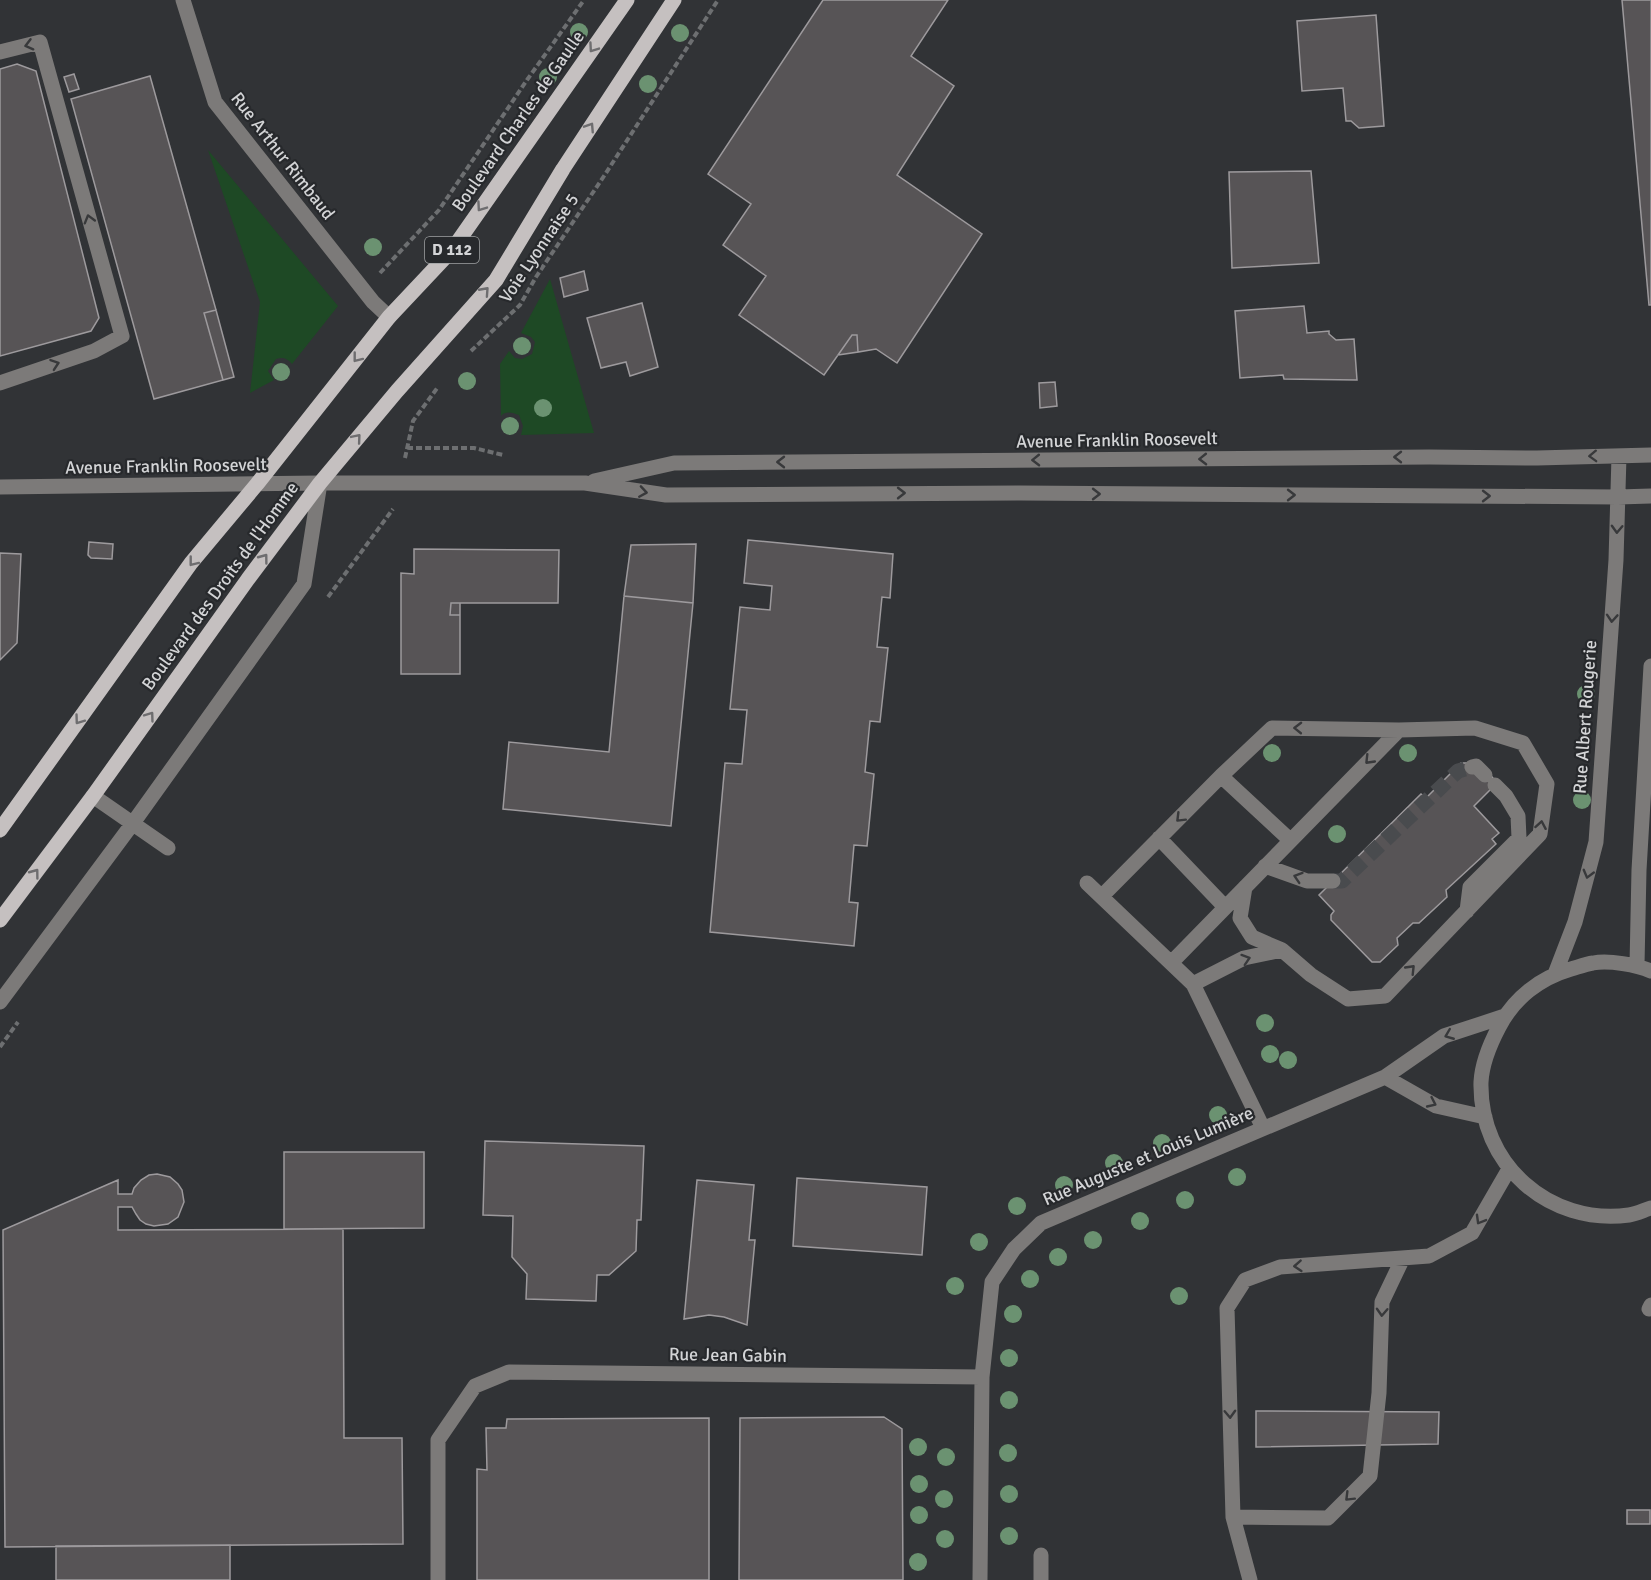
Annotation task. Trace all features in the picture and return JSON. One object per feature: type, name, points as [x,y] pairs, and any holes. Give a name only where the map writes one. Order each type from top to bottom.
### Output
[{"type":"main road","name":"Boulevard Charles de Gaulle","points":[[257,484],[389,317],[452,250],[627,0]]},
{"type":"main road","name":"D 112","points":[[320,483],[397,390],[496,280],[563,169],[674,0]]},
{"type":"main road","name":"Boulevard des Droits de l'Homme","points":[[0,920],[320,483]]},
{"type":"main road","name":"Boulevard des Droits de l'Homme","points":[[0,830],[191,563],[257,484]]},
{"type":"street","name":"Rue Arthur Rimbaud","points":[[183,0],[215,102],[364,290],[389,317]]},
{"type":"street","points":[[0,52],[40,42],[122,336],[94,351],[0,383]]},
{"type":"street","name":"Avenue Franklin Roosevelt","points":[[585,483],[674,463],[1537,458],[1651,455]]},
{"type":"street","name":"Rue Albert Rougerie","points":[[1555,974],[1575,922],[1596,842],[1616,560],[1619,456]]},
{"type":"street","name":"Avenue Franklin Roosevelt","points":[[0,487],[320,483],[585,483],[666,495],[1020,493],[1651,496]]},
{"type":"street","name":"Boulevard des Droits de l'Homme","points":[[0,1002],[133,823],[304,584],[320,483]]},
{"type":"street","points":[[1651,666],[1649,766],[1639,870],[1644,968],[1595,962],[1555,974],[1527,991],[1505,1016],[1488,1047],[1481,1082],[1485,1117],[1494,1144],[1509,1169],[1530,1190],[1555,1205],[1592,1216],[1630,1215],[1651,1208]]},
{"type":"street","points":[[1102,896],[1272,728],[1399,730],[1475,728],[1523,743],[1547,784],[1540,834],[1385,996],[1348,999],[1311,975],[1282,950],[1252,936],[1240,918],[1245,887]]},
{"type":"street","points":[[1171,963],[1399,730]]},
{"type":"street","points":[[1221,776],[1290,840]]},
{"type":"street","points":[[1467,911],[1470,887],[1519,838],[1518,816],[1506,796],[1484,776]]},
{"type":"street","points":[[93,796],[168,849]]},
{"type":"street","points":[[1159,838],[1225,907]]},
{"type":"street","points":[[1265,866],[1307,880],[1333,881]]},
{"type":"street","points":[[1087,883],[1193,984],[1263,1128]]},
{"type":"street","points":[[1193,984],[1244,957],[1282,950]]},
{"type":"street","name":"Rue Auguste et Louis Lumière","points":[[980,1580],[982,1377],[992,1282],[1014,1249],[1041,1223],[1385,1077],[1444,1036],[1505,1016]]},
{"type":"street","points":[[1385,1077],[1436,1106],[1485,1117]]},
{"type":"street","points":[[1250,1580],[1233,1517],[1227,1308],[1245,1280],[1280,1268],[1429,1256],[1472,1233],[1509,1169]]},
{"type":"street","points":[[1233,1517],[1328,1518],[1370,1476],[1379,1393],[1382,1302],[1403,1258]]},
{"type":"street","name":"Rue Jean Gabin","points":[[438,1580],[438,1440],[475,1386],[509,1372],[982,1377]]},
{"type":"street","points":[[1041,1555],[1041,1580]]},
{"type":"path","points":[[364,290],[439,210],[527,80],[585,0]]},
{"type":"path","name":"Voie Lyonnaise 5","points":[[463,358],[520,305],[536,277],[718,0]]},
{"type":"path","points":[[393,508],[413,421],[441,384]]},
{"type":"green space","points":[[208,150],[338,306],[292,364],[285,358],[276,359],[268,371],[274,380],[250,393],[260,302]]},
{"type":"green space","points":[[550,279],[594,433],[521,435],[523,426],[519,415],[507,413],[501,416],[500,364],[509,351],[515,358],[522,359],[532,354],[535,342],[531,337],[521,333]]},
{"type":"building","points":[[823,0],[948,0],[911,56],[954,86],[897,175],[982,234],[897,363],[876,349],[858,352],[857,335],[852,335],[824,375],[739,315],[766,276],[723,245],[751,204],[708,174]]},
{"type":"building","points":[[1622,0],[1651,0],[1651,305],[1649,305]]},
{"type":"building","points":[[1376,15],[1384,126],[1359,128],[1351,121],[1346,121],[1343,88],[1302,91],[1297,21]]},
{"type":"building","points":[[17,64],[36,71],[99,318],[91,331],[0,356],[0,69]]},
{"type":"building","points":[[74,74],[79,89],[69,92],[64,77]]},
{"type":"building","points":[[150,76],[216,310],[204,313],[223,380],[154,399],[71,99]]},
{"type":"building","points":[[1311,171],[1319,263],[1232,268],[1229,172]]},
{"type":"building","points":[[584,271],[588,290],[564,297],[560,278]]},
{"type":"building","points":[[642,303],[658,367],[630,376],[626,362],[601,368],[587,318]]},
{"type":"building","points":[[1304,306],[1307,333],[1329,331],[1329,334],[1336,340],[1354,339],[1357,380],[1284,379],[1283,375],[1240,378],[1235,311]]},
{"type":"building","points":[[216,310],[234,377],[223,380],[204,313]]},
{"type":"building","points":[[852,335],[857,335],[858,352],[838,355]]},
{"type":"building","points":[[1055,382],[1057,406],[1040,408],[1039,383]]},
{"type":"building","points":[[748,540],[893,554],[890,598],[882,597],[877,647],[888,648],[880,722],[870,721],[865,772],[874,774],[867,846],[854,845],[849,902],[858,903],[854,946],[710,932],[725,763],[742,764],[747,710],[730,709],[740,607],[770,610],[772,586],[744,583]]},
{"type":"building","points":[[89,542],[113,544],[112,559],[91,558],[88,555]]},
{"type":"building","points":[[696,544],[693,603],[624,596],[631,545]]},
{"type":"building","points":[[414,549],[559,550],[558,603],[451,603],[450,615],[460,615],[460,674],[401,674],[401,573],[414,574]]},
{"type":"building","points":[[0,553],[21,554],[17,643],[0,660]]},
{"type":"building","points":[[624,596],[693,603],[671,826],[503,809],[509,742],[609,752]]},
{"type":"building","points":[[451,603],[460,603],[460,615],[450,615]]},
{"type":"building","points":[[1461,763],[1469,763],[1488,772],[1497,783],[1474,806],[1499,833],[1492,839],[1496,844],[1446,890],[1447,897],[1419,923],[1413,923],[1397,938],[1398,945],[1380,962],[1372,962],[1331,920],[1334,911],[1319,895],[1421,794],[1426,798]]},
{"type":"building","points":[[485,1141],[644,1146],[641,1220],[637,1220],[636,1251],[609,1275],[597,1275],[596,1301],[526,1299],[527,1274],[512,1257],[513,1216],[483,1215]]},
{"type":"building","points":[[284,1152],[424,1152],[424,1228],[284,1229]]},
{"type":"building","points":[[149,1175],[170,1177],[182,1190],[184,1202],[178,1217],[168,1224],[154,1226],[140,1220],[132,1207],[118,1207],[118,1230],[343,1229],[344,1438],[402,1438],[403,1544],[5,1547],[3,1230],[118,1180],[118,1194],[132,1194],[141,1180]]},
{"type":"building","points":[[797,1178],[927,1187],[922,1255],[793,1246]]},
{"type":"building","points":[[697,1180],[754,1185],[749,1240],[755,1240],[747,1325],[724,1317],[709,1315],[684,1319]]},
{"type":"building","points":[[1256,1411],[1439,1412],[1438,1444],[1256,1447]]},
{"type":"building","points":[[884,1417],[902,1429],[903,1580],[739,1580],[740,1418]]},
{"type":"building","points":[[709,1418],[709,1580],[477,1580],[477,1469],[487,1470],[486,1428],[506,1428],[507,1419]]},
{"type":"building","points":[[1627,1510],[1650,1510],[1650,1524],[1627,1524]]},
{"type":"building","points":[[230,1545],[230,1580],[56,1580],[56,1546]]},
{"type":"tunnel","points":[[1333,881],[1342,881],[1458,771],[1472,767]]}]
